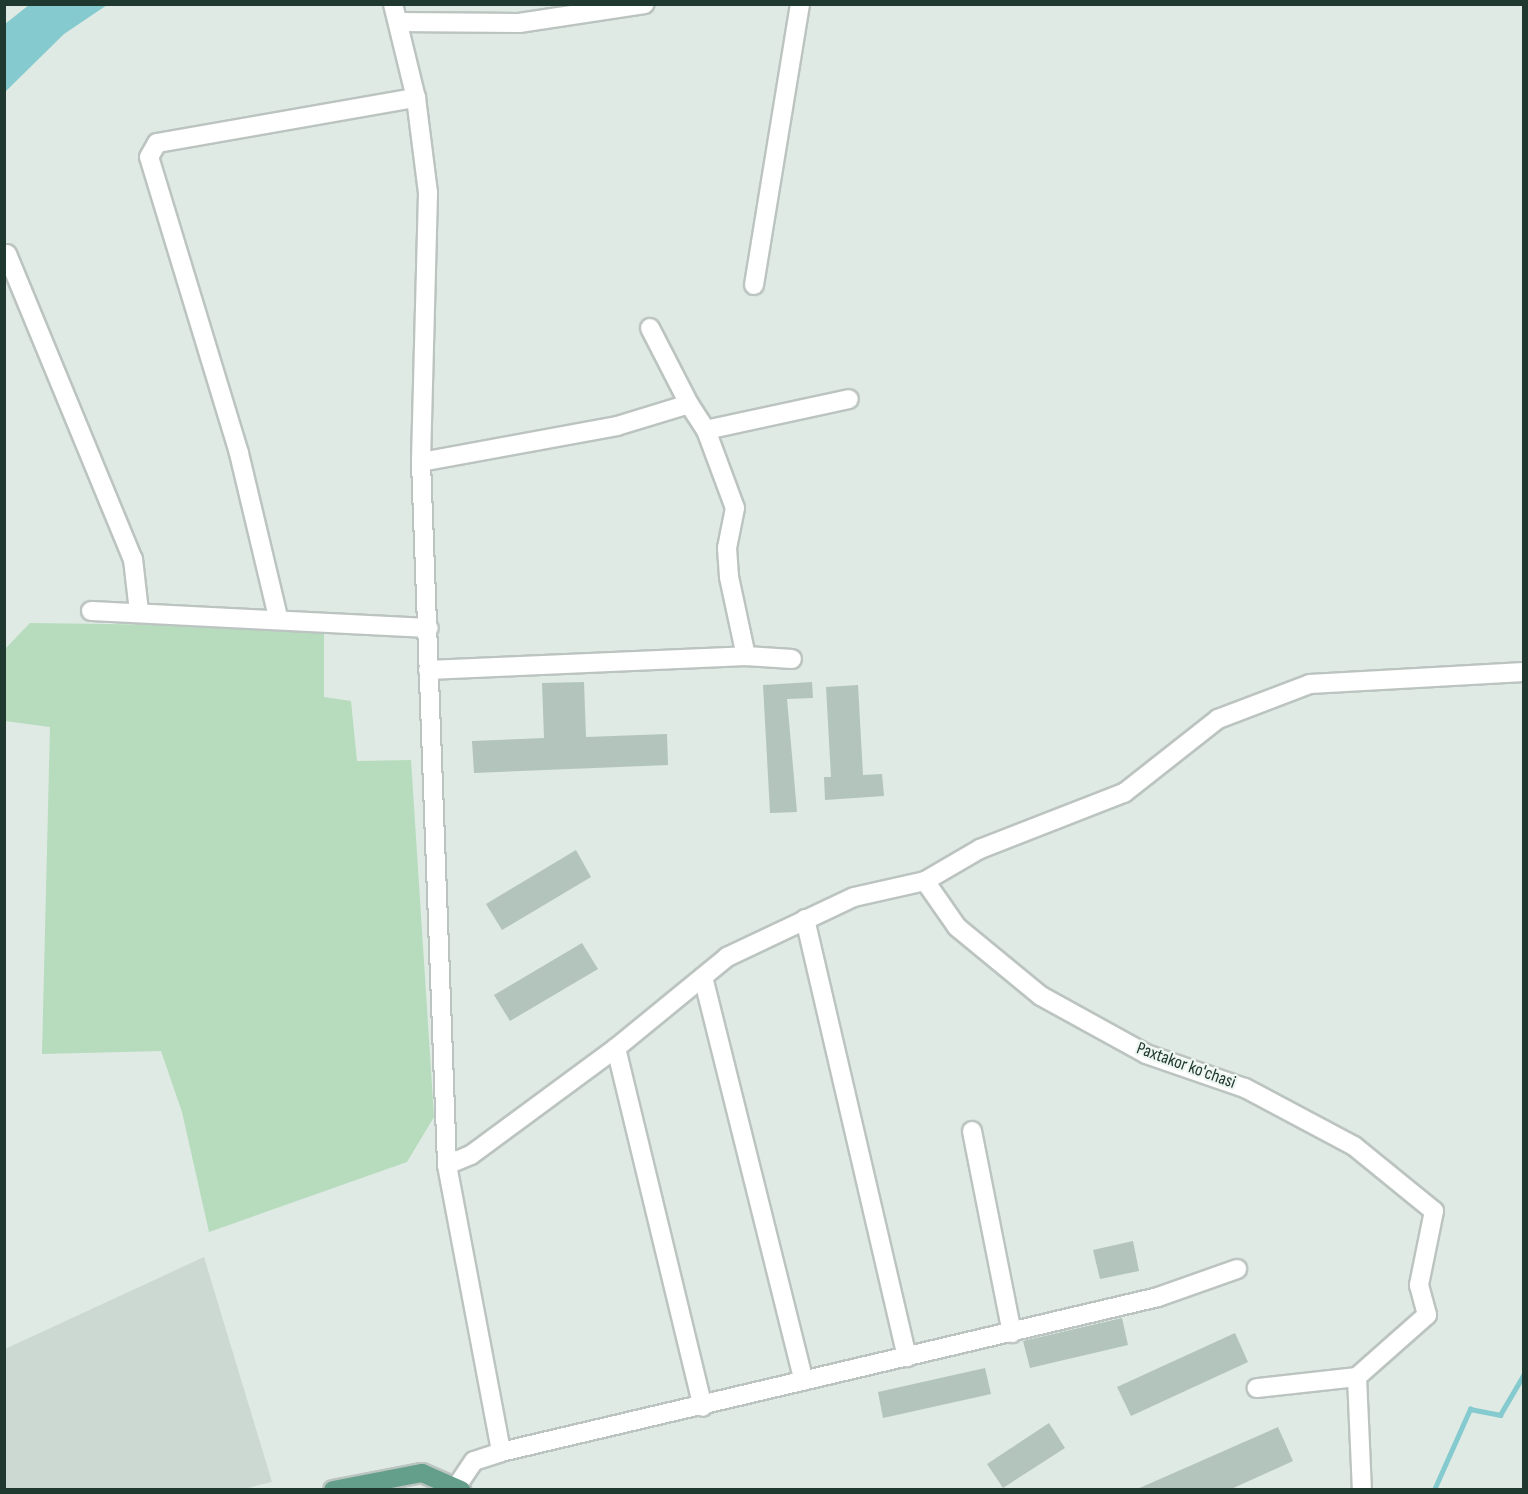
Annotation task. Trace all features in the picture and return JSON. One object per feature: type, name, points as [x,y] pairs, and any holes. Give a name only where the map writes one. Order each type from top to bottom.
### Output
[{"type":"main road","points":[[333,1490],[422,1473],[459,1488]]},
{"type":"street","points":[[393,4],[416,98],[428,193],[421,462],[429,628],[428,670],[447,1165],[501,1452]]},
{"type":"street","points":[[399,22],[519,23],[645,4]]},
{"type":"street","points":[[754,285],[800,4]]},
{"type":"street","points":[[278,617],[239,453],[149,156],[157,143],[416,98]]},
{"type":"street","points":[[7,254],[133,559],[139,612]]},
{"type":"street","points":[[650,328],[689,404],[706,430],[735,508],[727,548],[729,578],[746,656]]},
{"type":"street","points":[[706,430],[849,399]]},
{"type":"street","points":[[421,462],[617,426],[689,404]]},
{"type":"street","points":[[91,611],[278,617],[429,628]]},
{"type":"street","points":[[428,670],[746,656],[792,659]]},
{"type":"street","points":[[447,1165],[471,1155],[616,1048],[728,957],[854,897],[925,881],[980,849],[1124,793],[1218,719],[1310,684],[1524,672]]},
{"type":"street","name":"Paxtakor ko'chasi","points":[[925,881],[957,927],[1041,996],[1146,1054],[1245,1088],[1344,1141],[1434,1211],[1419,1285],[1427,1315],[1357,1377]]},
{"type":"street","points":[[805,919],[907,1357]]},
{"type":"street","points":[[703,977],[804,1381]]},
{"type":"street","points":[[616,1048],[703,1407]]},
{"type":"street","points":[[972,1131],[1012,1333]]},
{"type":"street","points":[[459,1488],[474,1461],[501,1452],[703,1407],[1158,1297],[1237,1269]]},
{"type":"street","points":[[1257,1388],[1357,1377],[1362,1490]]},
{"type":"shaded area","points":[[204,1257],[272,1482],[239,1490],[5,1489],[5,1349]]},
{"type":"green space","points":[[30,623],[324,627],[324,697],[351,701],[357,761],[411,760],[434,1117],[407,1162],[209,1232],[182,1112],[161,1051],[42,1054],[50,727],[5,721],[5,649]]},
{"type":"water","points":[[29,5],[107,5],[64,34],[5,92],[5,24]]},
{"type":"building","points":[[584,682],[586,737],[667,734],[668,765],[474,773],[472,741],[544,738],[542,683]]},
{"type":"building","points":[[812,682],[813,698],[787,699],[797,812],[770,813],[763,685]]},
{"type":"building","points":[[858,685],[863,775],[882,774],[884,796],[825,800],[824,777],[831,777],[826,687]]},
{"type":"building","points":[[576,850],[591,877],[502,930],[486,904]]},
{"type":"building","points":[[582,943],[598,969],[510,1021],[494,995]]},
{"type":"building","points":[[1133,1241],[1139,1271],[1100,1279],[1093,1250]]},
{"type":"building","points":[[1122,1318],[1128,1345],[1030,1368],[1023,1341]]},
{"type":"building","points":[[1235,1333],[1248,1362],[1131,1416],[1117,1387]]},
{"type":"building","points":[[985,1368],[991,1394],[883,1418],[878,1392]]},
{"type":"building","points":[[1049,1423],[1065,1448],[1003,1488],[987,1464]]},
{"type":"building","points":[[1278,1427],[1293,1461],[1229,1490],[1135,1490]]},
{"type":"waterway","points":[[1434,1490],[1470,1409],[1500,1415],[1524,1374]]}]
